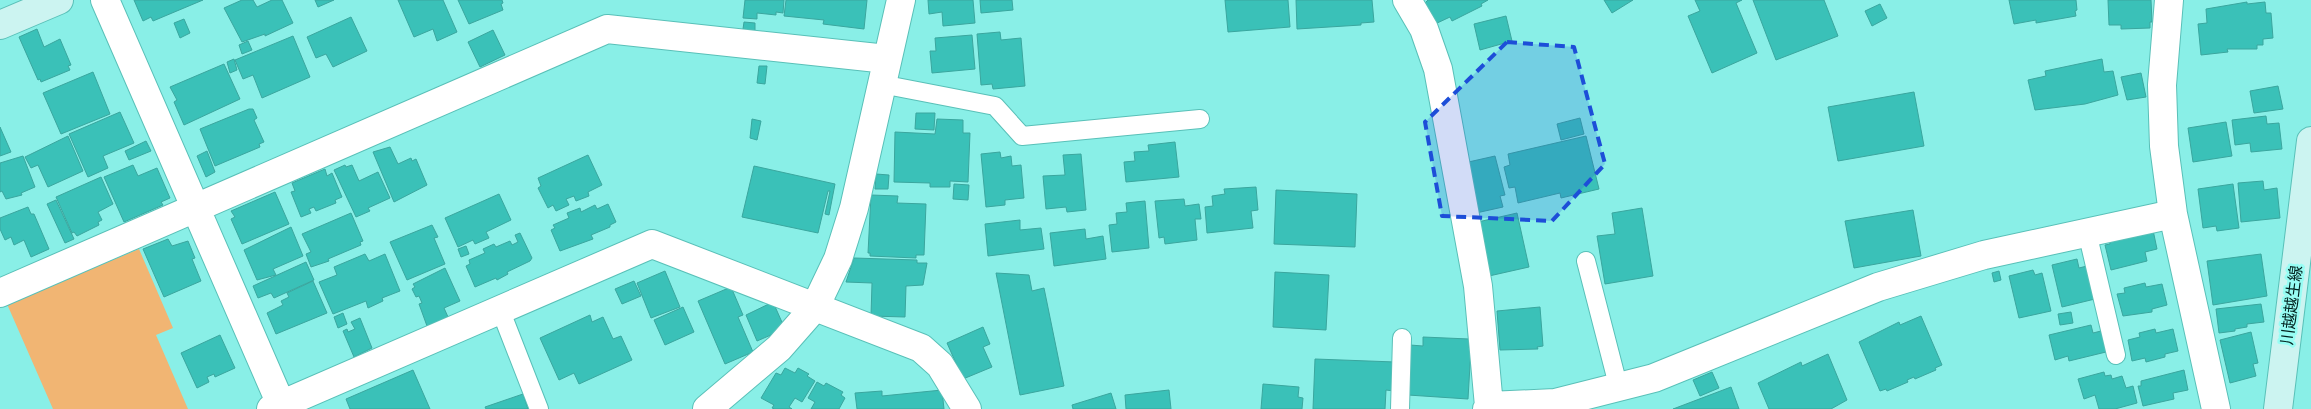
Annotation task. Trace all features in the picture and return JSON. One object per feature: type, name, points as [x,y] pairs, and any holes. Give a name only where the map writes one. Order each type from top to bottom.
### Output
[{"type":"main road","points":[[0,25],[59,0]]},
{"type":"main road","name":"川越越生線","points":[[2278,409],[2310,170],[2311,141]]},
{"type":"street","points":[[105,0],[196,208],[278,408],[500,309],[652,244],[929,353],[940,365],[967,409]]},
{"type":"street","points":[[721,405],[779,348],[815,307],[838,260],[854,208],[901,0]]},
{"type":"street","points":[[1407,0],[1424,30],[1438,69],[1478,286],[1488,407],[1555,403],[1619,388],[1663,374],[1878,288],[1984,255],[2173,214]]},
{"type":"street","points":[[2169,0],[2162,86],[2164,146],[2173,214],[2216,409]]},
{"type":"street","points":[[0,294],[607,29],[884,72]]},
{"type":"lane","points":[[884,72],[995,106],[1022,136],[1200,120]]},
{"type":"lane","points":[[2087,232],[2116,355]]},
{"type":"lane","points":[[1586,261],[1619,388]]},
{"type":"lane","points":[[500,309],[539,409]]},
{"type":"lane","points":[[1400,409],[1402,338]]},
{"type":"highlighted area","points":[[1507,42],[1574,47],[1605,164],[1552,221],[1442,216],[1425,122]]},
{"type":"shaded area","points":[[139,249],[173,328],[156,335],[188,409],[53,409],[7,304]]},
{"type":"building","points":[[134,0],[203,0],[153,21],[151,17],[143,21]]},
{"type":"building","points":[[242,0],[253,0],[257,7],[272,0],[282,0],[293,23],[265,36],[265,34],[242,42],[224,8]]},
{"type":"building","points":[[315,0],[334,0],[318,7]]},
{"type":"building","points":[[398,0],[443,0],[457,32],[437,41],[433,29],[414,37]]},
{"type":"building","points":[[458,0],[502,0],[503,10],[469,24]]},
{"type":"building","points":[[745,0],[784,0],[783,13],[776,12],[776,15],[757,13],[757,19],[743,18]]},
{"type":"building","points":[[786,0],[867,0],[864,29],[823,24],[824,20],[784,16]]},
{"type":"building","points":[[928,0],[973,0],[975,23],[943,26],[942,12],[929,14]]},
{"type":"building","points":[[980,0],[1012,0],[1013,10],[981,13]]},
{"type":"building","points":[[1225,0],[1288,0],[1290,27],[1228,32]]},
{"type":"building","points":[[1296,0],[1372,0],[1374,22],[1361,23],[1361,25],[1297,29]]},
{"type":"building","points":[[1428,0],[1488,0],[1481,4],[1482,6],[1452,21],[1450,17],[1435,24],[1425,3]]},
{"type":"building","points":[[1604,0],[1633,0],[1612,13]]},
{"type":"building","points":[[1695,0],[1742,0],[1736,3],[1757,53],[1712,73],[1688,16],[1700,11]]},
{"type":"building","points":[[1753,0],[1824,0],[1838,36],[1776,60]]},
{"type":"building","points":[[2009,0],[2076,0],[2076,16],[2036,23],[2036,20],[2014,24]]},
{"type":"building","points":[[2108,0],[2151,0],[2152,22],[2150,22],[2150,28],[2121,29],[2121,25],[2109,25]]},
{"type":"building","points":[[2247,2],[2247,4],[2265,2],[2266,13],[2271,13],[2273,38],[2263,39],[2263,45],[2257,45],[2257,49],[2227,49],[2228,52],[2201,55],[2198,24],[2207,23],[2206,9]]},
{"type":"building","points":[[1880,4],[1887,18],[1872,26],[1865,11]]},
{"type":"building","points":[[1506,16],[1512,41],[1480,50],[1474,24]]},
{"type":"building","points":[[351,17],[367,51],[333,67],[326,54],[316,58],[307,37]]},
{"type":"building","points":[[184,19],[190,33],[180,38],[174,23]]},
{"type":"building","points":[[744,22],[755,23],[755,31],[743,29]]},
{"type":"building","points":[[37,29],[44,47],[60,39],[71,65],[68,66],[70,70],[41,82],[40,79],[38,80],[19,37]]},
{"type":"building","points":[[493,30],[505,55],[480,67],[468,42]]},
{"type":"building","points":[[1000,32],[1001,40],[1021,38],[1025,86],[993,89],[992,84],[981,85],[977,34]]},
{"type":"building","points":[[972,35],[975,69],[932,73],[930,51],[936,51],[935,38]]},
{"type":"building","points":[[293,36],[310,77],[262,98],[253,75],[243,79],[235,60]]},
{"type":"building","points":[[248,41],[252,50],[242,54],[239,45]]},
{"type":"building","points":[[234,59],[237,70],[230,73],[227,62]]},
{"type":"building","points":[[2102,59],[2104,72],[2113,71],[2118,95],[2085,104],[2035,110],[2028,80],[2046,76],[2045,71]]},
{"type":"building","points":[[224,64],[240,99],[184,125],[174,102],[177,100],[170,87]]},
{"type":"building","points":[[759,66],[767,66],[765,84],[757,83]]},
{"type":"building","points":[[93,72],[110,114],[61,134],[43,93]]},
{"type":"building","points":[[2141,73],[2146,97],[2127,100],[2121,77]]},
{"type":"building","points":[[2278,86],[2283,109],[2254,113],[2250,91]]},
{"type":"building","points":[[1914,92],[1924,146],[1838,161],[1828,107]]},
{"type":"building","points":[[253,109],[257,118],[254,120],[264,142],[259,144],[260,147],[215,166],[200,129]]},
{"type":"building","points":[[120,112],[134,143],[103,156],[108,168],[88,177],[69,134]]},
{"type":"building","points":[[916,113],[935,113],[934,130],[915,129]]},
{"type":"building","points":[[2266,116],[2267,124],[2279,123],[2282,149],[2251,152],[2250,143],[2235,145],[2232,120]]},
{"type":"building","points":[[1580,118],[1584,134],[1561,140],[1557,124]]},
{"type":"building","points":[[752,119],[761,121],[757,140],[750,138]]},
{"type":"building","points":[[937,119],[963,120],[963,133],[970,133],[968,182],[950,181],[950,187],[930,187],[930,183],[894,182],[895,132],[935,134]]},
{"type":"building","points":[[2226,122],[2232,156],[2193,162],[2188,128]]},
{"type":"building","points":[[0,127],[11,152],[0,156]]},
{"type":"building","points":[[68,136],[83,171],[48,187],[38,165],[31,168],[25,157]]},
{"type":"building","points":[[1586,136],[1599,189],[1561,198],[1560,193],[1518,203],[1515,187],[1509,188],[1504,167],[1510,165],[1508,154]]},
{"type":"building","points":[[146,141],[151,151],[129,160],[125,151]]},
{"type":"building","points":[[1175,142],[1179,177],[1126,182],[1124,162],[1135,161],[1134,152],[1149,151],[1148,145]]},
{"type":"building","points":[[390,147],[398,164],[411,158],[412,161],[416,159],[427,185],[394,202],[373,152]]},
{"type":"building","points":[[207,151],[215,172],[206,177],[197,156]]},
{"type":"building","points":[[1000,152],[1001,158],[1011,156],[1012,166],[1021,165],[1024,198],[1005,200],[1005,205],[986,207],[981,154]]},
{"type":"building","points":[[1081,154],[1086,210],[1067,212],[1066,207],[1046,209],[1043,176],[1065,175],[1063,155]]},
{"type":"building","points":[[588,155],[602,185],[588,192],[589,196],[576,201],[574,196],[566,199],[569,205],[556,211],[553,205],[548,208],[538,188],[541,186],[538,178]]},
{"type":"building","points":[[23,156],[35,187],[21,193],[22,195],[6,199],[2,191],[0,192],[0,163]]},
{"type":"building","points":[[1495,156],[1505,195],[1500,196],[1503,207],[1476,213],[1464,163]]},
{"type":"building","points":[[133,165],[138,176],[157,168],[170,198],[161,202],[163,205],[124,222],[104,177]]},
{"type":"building","points":[[345,165],[346,167],[352,165],[359,181],[378,172],[390,198],[368,208],[370,211],[356,217],[334,170]]},
{"type":"building","points":[[754,166],[835,184],[829,215],[825,214],[830,191],[828,191],[818,233],[742,217]]},
{"type":"building","points":[[325,169],[327,176],[332,173],[342,197],[335,200],[336,203],[316,211],[314,207],[309,209],[311,213],[301,217],[291,192],[295,191],[292,183]]},
{"type":"building","points":[[876,174],[889,175],[888,189],[875,189]]},
{"type":"building","points":[[101,177],[113,204],[98,212],[102,220],[98,222],[99,225],[77,236],[74,232],[72,233],[56,197]]},
{"type":"building","points":[[2263,181],[2264,190],[2277,188],[2280,218],[2241,222],[2238,183]]},
{"type":"building","points":[[954,184],[969,185],[968,200],[953,199]]},
{"type":"building","points":[[2233,184],[2239,228],[2217,231],[2216,226],[2203,228],[2198,189]]},
{"type":"building","points":[[1256,187],[1258,210],[1251,211],[1253,228],[1207,233],[1205,207],[1213,206],[1212,196],[1225,194],[1224,189]]},
{"type":"building","points":[[1276,190],[1357,194],[1355,247],[1274,244]]},
{"type":"building","points":[[275,192],[289,224],[242,244],[231,219],[235,217],[231,211]]},
{"type":"building","points":[[499,194],[511,220],[486,232],[489,238],[475,244],[473,240],[458,247],[445,218]]},
{"type":"building","points":[[871,195],[898,196],[897,203],[926,204],[924,255],[916,255],[916,258],[870,256],[870,253],[868,253]]},
{"type":"building","points":[[1184,199],[1185,206],[1199,204],[1201,219],[1195,219],[1197,240],[1165,244],[1164,237],[1159,238],[1155,201]]},
{"type":"building","points":[[56,200],[74,239],[65,243],[47,204]]},
{"type":"building","points":[[1145,201],[1149,248],[1112,252],[1109,225],[1117,224],[1116,213],[1127,212],[1126,203]]},
{"type":"building","points":[[608,204],[616,222],[610,225],[610,227],[591,235],[593,239],[560,251],[551,230],[555,228],[553,225],[569,218],[567,213],[580,208],[581,212],[595,205],[597,209]]},
{"type":"building","points":[[28,207],[31,214],[34,214],[49,249],[31,257],[24,240],[14,245],[11,237],[5,240],[0,229],[0,218]]},
{"type":"building","points":[[1642,208],[1653,276],[1605,284],[1597,236],[1615,234],[1612,213]]},
{"type":"building","points":[[1913,210],[1921,256],[1854,268],[1845,221]]},
{"type":"building","points":[[351,213],[363,241],[360,242],[361,245],[328,259],[329,261],[311,267],[306,254],[311,252],[302,234]]},
{"type":"building","points":[[1517,213],[1529,267],[1489,276],[1478,222]]},
{"type":"building","points":[[1020,220],[1020,230],[1041,228],[1044,249],[988,256],[985,224]]},
{"type":"building","points":[[432,225],[438,237],[434,238],[445,264],[407,280],[390,242]]},
{"type":"building","points":[[291,227],[303,256],[273,269],[276,275],[257,280],[244,250]]},
{"type":"building","points":[[1085,229],[1086,239],[1103,236],[1106,259],[1054,266],[1050,233]]},
{"type":"building","points":[[2153,230],[2157,249],[2145,252],[2147,261],[2111,270],[2105,245],[2110,244],[2109,240]]},
{"type":"building","points":[[520,233],[532,258],[530,261],[507,272],[508,274],[497,280],[496,278],[475,287],[466,266],[470,264],[469,260],[485,253],[483,249],[494,244],[496,247],[510,241],[512,245],[518,242],[515,235]]},
{"type":"building","points":[[168,239],[172,246],[188,241],[195,258],[192,259],[201,281],[164,297],[143,249]]},
{"type":"building","points":[[466,246],[469,254],[461,257],[458,249]]},
{"type":"building","points":[[365,254],[369,261],[385,254],[400,291],[382,298],[383,301],[368,308],[366,301],[333,314],[319,282],[337,275],[334,267]]},
{"type":"building","points":[[2261,254],[2267,296],[2213,305],[2207,261]]},
{"type":"building","points":[[854,258],[917,260],[917,263],[927,263],[923,285],[906,286],[905,317],[871,316],[872,283],[846,282]]},
{"type":"building","points":[[2077,259],[2079,268],[2087,266],[2095,299],[2062,307],[2052,265]]},
{"type":"building","points":[[306,262],[314,280],[274,298],[271,293],[258,298],[253,286]]},
{"type":"building","points":[[445,268],[460,301],[444,308],[448,317],[427,326],[419,304],[422,303],[419,296],[416,297],[412,289],[415,287],[413,284]]},
{"type":"building","points":[[2033,270],[2035,275],[2042,273],[2051,311],[2019,318],[2009,276]]},
{"type":"building","points":[[665,271],[680,307],[651,318],[637,283]]},
{"type":"building","points":[[1999,271],[2001,280],[1994,282],[1992,273]]},
{"type":"building","points":[[1275,272],[1329,275],[1326,330],[1273,327]]},
{"type":"building","points":[[996,273],[1029,275],[1032,291],[1044,288],[1064,386],[1020,395]]},
{"type":"building","points":[[313,281],[327,313],[276,334],[267,313],[283,305],[281,301],[289,297],[287,293]]},
{"type":"building","points":[[634,281],[641,296],[622,304],[615,289]]},
{"type":"building","points":[[2145,283],[2146,287],[2162,284],[2167,305],[2152,309],[2152,312],[2123,316],[2117,294],[2125,293],[2124,288]]},
{"type":"building","points":[[731,287],[743,315],[738,317],[753,352],[725,364],[698,301]]},
{"type":"building","points":[[773,302],[785,329],[757,341],[746,315]]},
{"type":"building","points":[[2261,304],[2264,322],[2247,324],[2247,327],[2235,329],[2235,331],[2219,333],[2216,309]]},
{"type":"building","points":[[683,307],[694,332],[665,345],[654,320]]},
{"type":"building","points":[[1540,307],[1543,346],[1537,347],[1538,349],[1500,350],[1497,311]]},
{"type":"building","points":[[2071,312],[2073,323],[2060,325],[2058,314]]},
{"type":"building","points":[[343,313],[347,324],[338,328],[334,317]]},
{"type":"building","points":[[590,315],[592,322],[603,317],[613,339],[621,336],[632,360],[579,384],[574,373],[559,380],[540,338]]},
{"type":"building","points":[[1921,316],[1942,365],[1935,368],[1936,370],[1915,379],[1914,377],[1907,380],[1908,382],[1887,391],[1886,389],[1880,391],[1859,342],[1899,322],[1900,325]]},
{"type":"building","points":[[360,318],[372,348],[354,357],[343,331],[347,329],[348,332],[355,329],[351,322]]},
{"type":"building","points":[[2091,325],[2093,333],[2101,331],[2106,352],[2069,361],[2068,356],[2055,360],[2049,335]]},
{"type":"building","points":[[983,327],[990,344],[983,347],[992,367],[963,379],[947,343]]},
{"type":"building","points":[[2155,329],[2156,333],[2173,329],[2178,351],[2146,362],[2145,358],[2132,361],[2128,340],[2140,337],[2139,333]]},
{"type":"building","points":[[2251,332],[2258,363],[2253,364],[2256,376],[2230,383],[2220,340]]},
{"type":"building","points":[[220,335],[235,368],[215,377],[214,374],[207,377],[209,382],[197,388],[181,353]]},
{"type":"building","points":[[1423,337],[1469,339],[1469,348],[1471,348],[1468,399],[1408,395],[1410,345],[1423,346]]},
{"type":"building","points":[[1828,354],[1847,400],[1831,409],[1769,409],[1758,383],[1801,362],[1802,366]]},
{"type":"building","points":[[1315,359],[1395,362],[1394,391],[1386,390],[1385,409],[1313,409]]},
{"type":"building","points":[[785,368],[795,373],[798,368],[809,374],[807,376],[815,381],[802,402],[795,398],[789,407],[792,409],[775,409],[772,408],[774,405],[761,398],[776,373],[781,375]]},
{"type":"building","points":[[413,370],[430,409],[350,409],[346,399]]},
{"type":"building","points":[[2184,370],[2188,390],[2173,393],[2174,399],[2143,406],[2138,386],[2141,386],[2141,381]]},
{"type":"building","points":[[1712,372],[1719,388],[1700,396],[1693,380]]},
{"type":"building","points":[[2104,372],[2105,376],[2111,375],[2112,379],[2122,376],[2126,388],[2133,386],[2137,403],[2115,409],[2099,409],[2095,395],[2084,399],[2078,379]]},
{"type":"building","points":[[817,382],[824,386],[826,383],[843,392],[841,395],[845,398],[839,409],[811,409],[815,402],[808,398]]},
{"type":"building","points":[[1263,384],[1299,387],[1298,397],[1303,398],[1302,409],[1261,409]]},
{"type":"building","points":[[1731,387],[1739,409],[1673,409]]},
{"type":"building","points":[[942,390],[944,409],[857,409],[855,393],[882,391],[882,396]]},
{"type":"building","points":[[1169,390],[1171,409],[1126,409],[1125,395]]},
{"type":"building","points":[[1111,393],[1116,409],[1073,409],[1072,405]]},
{"type":"building","points":[[523,394],[528,409],[486,409],[485,407]]}]
